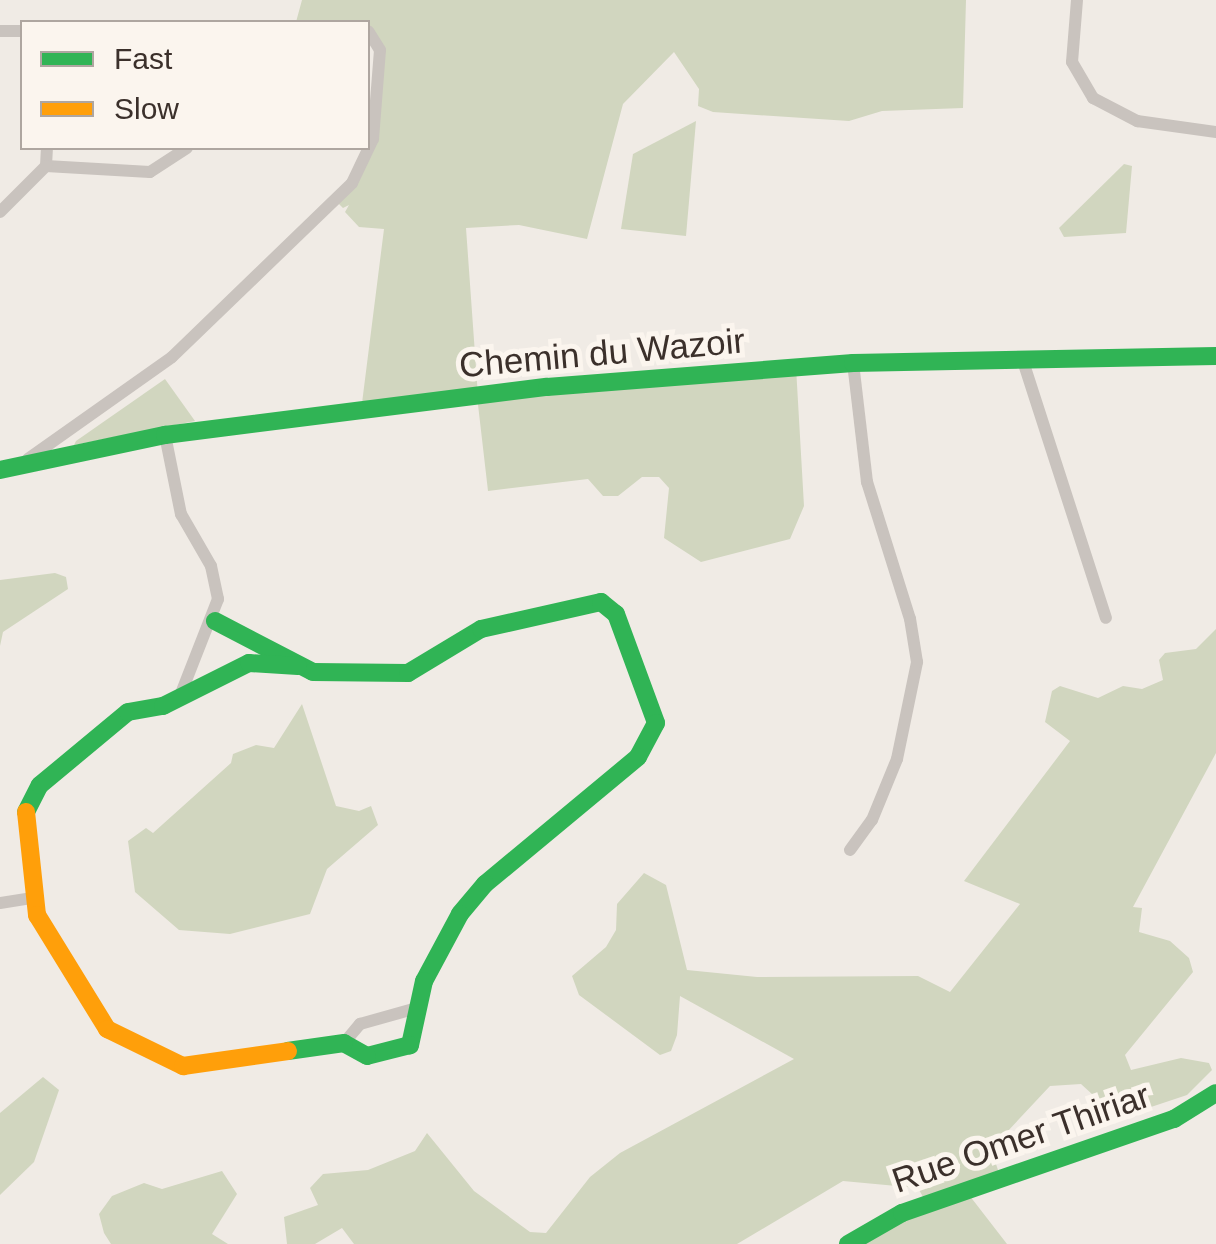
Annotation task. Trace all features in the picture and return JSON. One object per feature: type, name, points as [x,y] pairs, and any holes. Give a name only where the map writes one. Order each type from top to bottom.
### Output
[{"type":"street","points":[[1078,0],[1072,62],[1092,98],[1137,121],[1216,132]]},
{"type":"street","points":[[370,34],[380,50],[370,145]]},
{"type":"street","points":[[0,212],[46,166],[47,150]]},
{"type":"street","points":[[46,166],[150,172],[184,150]]},
{"type":"street","points":[[6,468],[75,431],[172,358],[352,183],[368,150]]},
{"type":"street","name":"Chemin du Wazoir","points":[[6,468],[165,435],[547,387],[853,363],[1216,356]]},
{"type":"street","points":[[1022,358],[1106,618]]},
{"type":"street","points":[[850,850],[872,820],[897,760],[917,662],[910,618],[867,482],[853,363]]},
{"type":"street","points":[[165,435],[183,522],[214,575],[214,622],[180,696]]},
{"type":"street","points":[[602,602],[616,614],[656,709],[648,746],[494,876],[460,914],[431,963],[417,1008],[414,1039],[404,1050],[368,1056],[344,1043],[192,1066],[172,1062],[92,1015],[33,898],[25,820],[33,793],[119,718],[180,696],[250,662],[298,666],[343,676],[408,673],[480,630],[602,602]]},
{"type":"street","points":[[214,622],[298,666]]},
{"type":"street","points":[[0,903],[33,898]]},
{"type":"street","points":[[344,1043],[360,1024],[417,1008]]},
{"type":"street","name":"Rue Omer Thiriar","points":[[848,1244],[902,1212],[1174,1119],[1216,1093]]},
{"type":"green space","points":[[302,0],[966,0],[963,108],[882,111],[849,121],[713,112],[698,106],[699,89],[674,52],[623,104],[587,239],[519,225],[466,228],[478,396],[796,367],[804,506],[790,539],[701,562],[664,538],[669,488],[659,477],[642,477],[618,496],[603,496],[588,479],[488,491],[477,396],[361,411],[384,229],[359,227],[345,212],[349,205],[343,208],[336,201],[370,150],[380,50],[370,20],[297,20]]},
{"type":"green space","points":[[696,121],[686,236],[621,229],[633,154]]},
{"type":"green space","points":[[1124,164],[1132,166],[1126,233],[1064,237],[1059,228]]},
{"type":"green space","points":[[165,379],[195,421],[74,445],[76,441]]},
{"type":"green space","points":[[55,573],[66,577],[68,589],[3,632],[0,646],[0,580]]},
{"type":"green space","points":[[1216,629],[1216,753],[1133,907],[1142,908],[1139,932],[1170,941],[1189,958],[1193,972],[1125,1055],[1131,1070],[1181,1058],[1209,1063],[1212,1070],[1187,1095],[1145,1109],[1105,1106],[1081,1084],[1050,1086],[991,1149],[1001,1179],[966,1191],[1007,1244],[848,1244],[927,1204],[918,1188],[843,1181],[737,1244],[354,1244],[342,1228],[315,1244],[287,1244],[284,1217],[318,1205],[310,1188],[323,1174],[368,1170],[415,1151],[427,1133],[474,1191],[530,1232],[546,1233],[590,1177],[620,1153],[794,1059],[680,996],[677,1035],[671,1051],[660,1055],[579,995],[572,976],[606,947],[616,930],[617,904],[644,873],[666,885],[687,970],[757,977],[918,976],[950,992],[1020,904],[964,881],[1070,741],[1045,722],[1052,691],[1060,686],[1098,698],[1123,686],[1142,689],[1163,680],[1159,660],[1165,653],[1196,649]]},
{"type":"green space","points":[[302,704],[336,806],[359,811],[371,806],[378,825],[327,869],[310,914],[230,934],[179,930],[135,892],[128,841],[146,828],[153,833],[231,763],[233,754],[256,745],[274,748]]},
{"type":"green space","points":[[43,1077],[59,1090],[34,1162],[0,1195],[0,1113]]},
{"type":"green space","points":[[222,1171],[237,1194],[212,1234],[228,1244],[111,1244],[104,1233],[99,1214],[112,1196],[144,1183],[162,1189]]},
{"type":"traffic: fast","points":[[0,470],[165,435],[547,387],[853,363],[1216,356]]},
{"type":"traffic: fast","points":[[215,621],[313,672],[408,673],[481,629],[601,602],[616,614],[656,723],[638,757],[485,884],[460,914],[424,981],[410,1045],[367,1056],[344,1043],[288,1051]]},
{"type":"traffic: fast","points":[[26,812],[40,785],[128,712],[163,706],[249,663],[298,666]]},
{"type":"traffic: fast","points":[[848,1244],[902,1213],[1174,1119],[1216,1093]]},
{"type":"traffic: slow","points":[[26,812],[37,915],[107,1029],[183,1066],[288,1051]]}]
